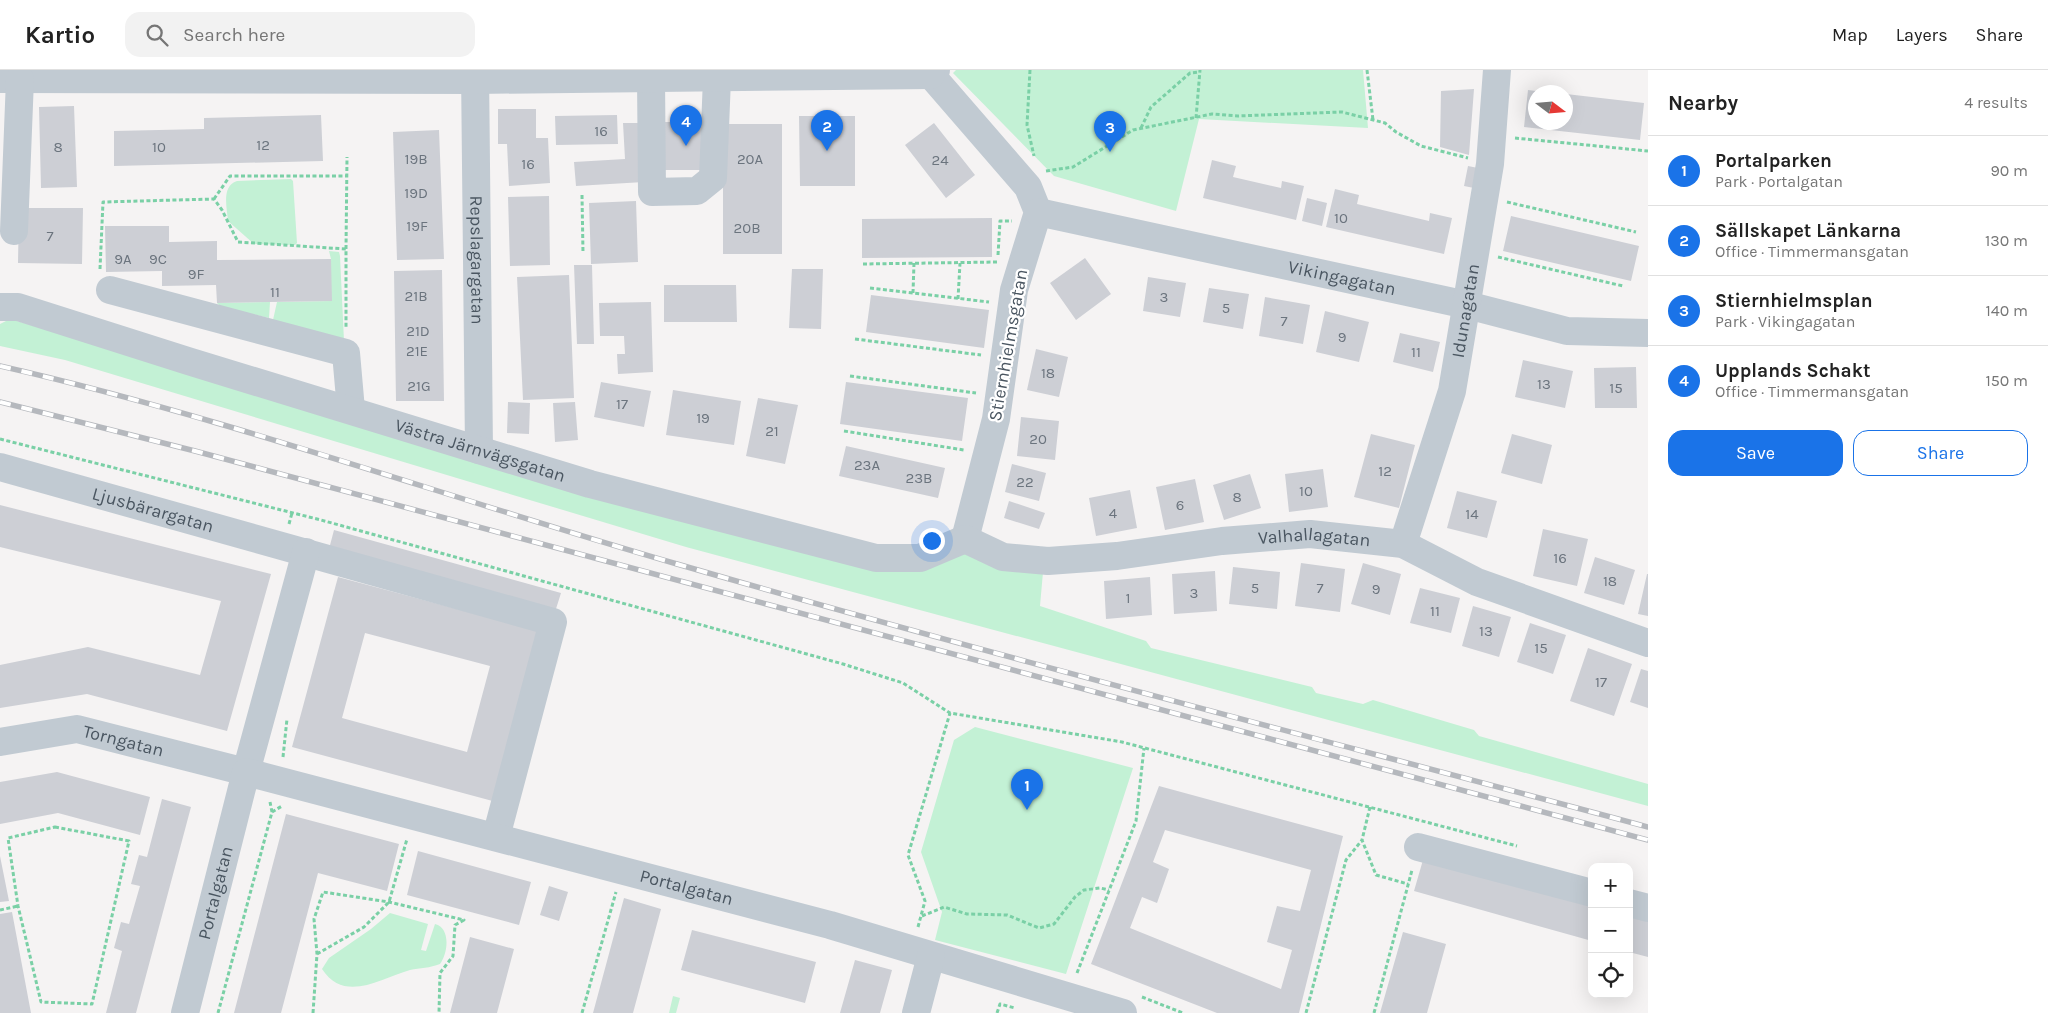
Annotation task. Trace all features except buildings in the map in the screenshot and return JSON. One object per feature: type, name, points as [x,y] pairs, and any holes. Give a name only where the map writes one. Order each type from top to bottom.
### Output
[{"type":"street","name":"Idunagatan","points":[[1403,544],[1452,391],[1490,164],[1498,70]]},
{"type":"street","points":[[14,231],[10,79],[117,75],[475,75],[651,78],[686,74],[717,78],[933,73],[1033,180],[1036,217]]},
{"type":"street","name":"Repslagargatan","points":[[475,75],[479,450]]},
{"type":"street","points":[[651,78],[652,192],[697,191],[713,178],[717,78]]},
{"type":"street","name":"Stiernhielmsgatan","points":[[964,539],[987,454],[999,396],[1014,290],[1036,217]]},
{"type":"street","name":"Vikingagatan","points":[[1036,217],[1467,305],[1567,331],[1648,333]]},
{"type":"street","points":[[110,290],[346,353],[351,410]]},
{"type":"street","name":"Västra Järnvägsgatan","points":[[0,307],[18,307],[590,484],[876,558],[920,558],[964,539]]},
{"type":"street","name":"Ljusbärargatan","points":[[0,467],[553,622],[496,836]]},
{"type":"street","name":"Valhallagatan","points":[[964,539],[1003,557],[1048,561],[1117,556],[1222,540],[1310,534],[1403,544],[1477,582],[1648,643]]},
{"type":"street","name":"Portalgatan","points":[[185,1013],[255,774],[306,552]]},
{"type":"street","name":"Torngatan","points":[[0,742],[77,729],[255,774]]},
{"type":"street","name":"Portalgatan","points":[[255,774],[830,925],[1123,1013]]},
{"type":"street","points":[[1418,847],[1588,892]]},
{"type":"street","points":[[1633,904],[1648,908]]},
{"type":"street","points":[[916,1013],[922,953]]},
{"type":"path","points":[[1030,70],[1027,125],[1033,180],[1074,167],[1134,130],[1212,114],[1238,116],[1342,112],[1385,123],[1396,132],[1422,146],[1490,164]]},
{"type":"path","points":[[1367,70],[1373,120]]},
{"type":"path","points":[[1141,128],[1151,107],[1190,74],[1200,71],[1196,118]]},
{"type":"path","points":[[1492,136],[1648,151]]},
{"type":"path","points":[[346,353],[347,157]]},
{"type":"path","points":[[214,199],[230,176],[347,176]]},
{"type":"path","points":[[582,195],[583,254]]},
{"type":"path","points":[[1485,197],[1636,232]]},
{"type":"path","points":[[214,199],[222,210],[238,242],[346,248]]},
{"type":"path","points":[[110,290],[100,278],[103,202],[214,199]]},
{"type":"path","points":[[863,264],[998,262],[1000,221],[1036,217]]},
{"type":"path","points":[[1476,252],[1623,286]]},
{"type":"path","points":[[914,263],[914,293]]},
{"type":"path","points":[[958,299],[960,263]]},
{"type":"path","points":[[870,288],[1012,305]]},
{"type":"path","points":[[855,339],[1004,358]]},
{"type":"path","points":[[850,376],[999,396]]},
{"type":"path","points":[[844,431],[987,454]]},
{"type":"path","points":[[0,439],[322,520],[843,664],[903,683],[950,713],[1122,742],[1424,820],[1519,847]]},
{"type":"path","points":[[922,953],[921,916],[925,901],[908,855],[950,713]]},
{"type":"path","points":[[1077,973],[1136,821],[1144,748]]},
{"type":"path","points":[[218,1013],[272,812],[255,774]]},
{"type":"path","points":[[1306,1013],[1346,860],[1362,840],[1370,806]]},
{"type":"path","points":[[317,954],[364,927],[389,902],[415,815]]},
{"type":"path","points":[[1374,1013],[1424,820]]},
{"type":"path","points":[[55,827],[129,841],[92,1004],[41,1002],[18,906],[8,838],[55,827]]},
{"type":"path","points":[[1362,840],[1376,875],[1408,884]]},
{"type":"path","points":[[582,1013],[622,870]]},
{"type":"path","points":[[921,916],[944,907],[967,914],[1007,915],[1039,928],[1054,924],[1075,897],[1084,890],[1100,888],[1109,890]]},
{"type":"path","points":[[313,1013],[317,954],[314,920],[323,892],[389,902],[464,920],[455,925],[453,956],[440,973],[438,1013]]},
{"type":"path","points":[[0,910],[18,906]]},
{"type":"path","points":[[998,1013],[1000,1004],[1018,1009]]},
{"type":"green space","points":[[956,70],[1363,70],[1368,128],[1199,119],[1176,211],[1054,176],[953,73]]},
{"type":"green space","points":[[291,179],[293,181],[297,243],[295,245],[254,244],[228,221],[226,198],[232,184],[237,181]]},
{"type":"green space","points":[[329,251],[339,252],[340,256],[344,341],[273,320],[277,302],[331,301],[331,259]]},
{"type":"green space","points":[[270,302],[269,318],[221,307],[217,303]]},
{"type":"green space","points":[[10,319],[763,535],[948,550],[1043,572],[1040,606],[1146,641],[1151,648],[1312,687],[1316,693],[1363,704],[1373,700],[1474,730],[1479,736],[1648,784],[1648,806],[686,547],[65,360],[0,346],[0,324]]},
{"type":"green space","points":[[975,727],[1133,768],[1066,974],[935,940],[942,912],[921,852],[954,740]]},
{"type":"green space","points":[[390,913],[428,924],[421,950],[426,951],[435,924],[444,930],[446,948],[440,964],[410,970],[364,986],[352,987],[341,985],[331,979],[322,969],[329,958],[371,929]]},
{"type":"green space","points":[[673,996],[680,998],[676,1013],[669,1013]]},
{"type":"railway","points":[[0,366],[86,387],[255,434],[592,539],[798,598],[1040,665],[1648,827]]},
{"type":"railway","points":[[0,402],[195,451],[1648,840]]},
{"type":"place","name":"Upplands Schakt","points":[[686,146]]},
{"type":"place","name":"Sällskapet Länkarna","points":[[827,151]]},
{"type":"place","name":"Stiernhielmsplan","points":[[1110,152]]},
{"type":"place","name":"Portalparken","points":[[1027,810]]}]
